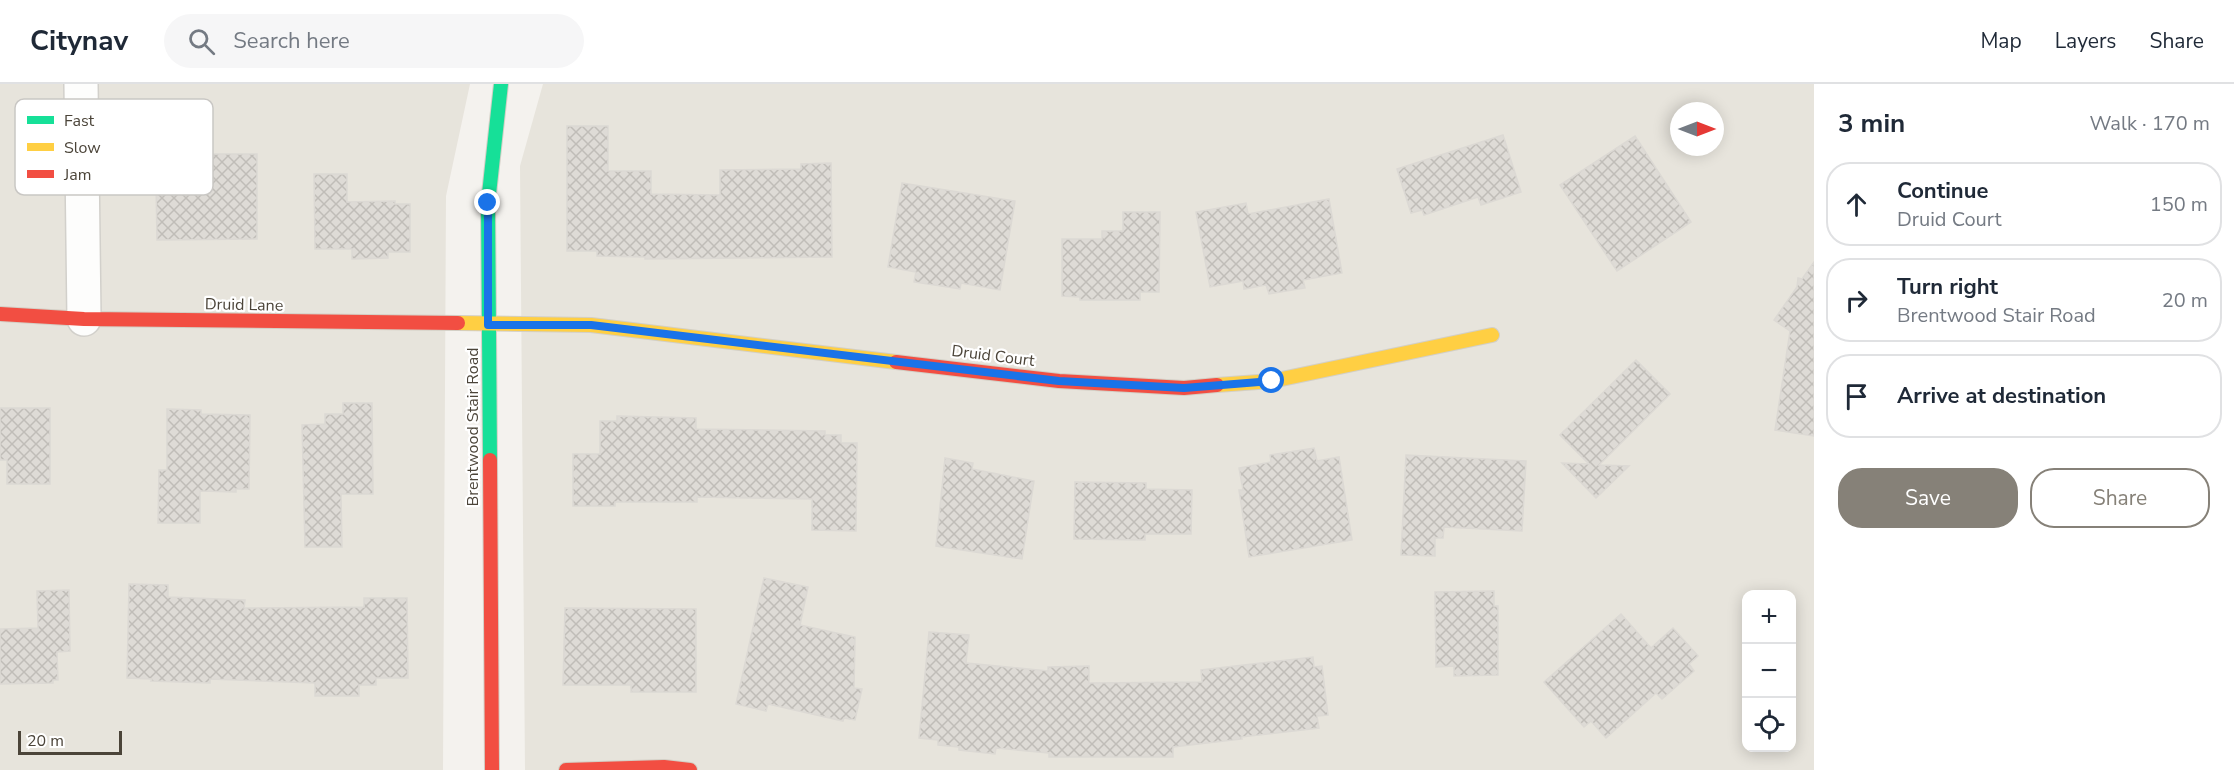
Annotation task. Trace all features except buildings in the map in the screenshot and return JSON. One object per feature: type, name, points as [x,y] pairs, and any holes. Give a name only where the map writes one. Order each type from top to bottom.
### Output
[{"type":"street","points":[[81,84],[81,99]]},
{"type":"street","name":"Brentwood Stair Road","points":[[492,770],[488,203],[501,84]]},
{"type":"street","points":[[82,195],[84,319]]},
{"type":"street","name":"Druid Lane","points":[[0,314],[84,319],[488,325]]},
{"type":"street","name":"Druid Court","points":[[488,325],[591,325],[1059,381],[1184,388],[1272,381],[1492,334]]},
{"type":"street","points":[[566,770],[664,767],[690,770]]},
{"type":"shaded area","points":[[0,84],[470,84],[446,196],[443,770],[0,770]]},
{"type":"shaded area","points":[[543,84],[1814,84],[1814,770],[525,770],[520,166]]},
{"type":"traffic: fast","points":[[490,460],[488,203],[501,84]]},
{"type":"traffic: slow","points":[[458,323],[591,325],[896,362]]},
{"type":"traffic: slow","points":[[1217,385],[1272,381],[1492,335]]},
{"type":"traffic: jam","points":[[0,314],[84,319],[458,323]]},
{"type":"traffic: jam","points":[[896,362],[1059,381],[1184,388],[1217,385]]},
{"type":"traffic: jam","points":[[490,460],[492,770]]},
{"type":"traffic: jam","points":[[566,770],[664,767],[690,770]]},
{"type":"route","points":[[488,203],[488,325],[591,325],[1059,381],[1184,388],[1272,381]]}]
